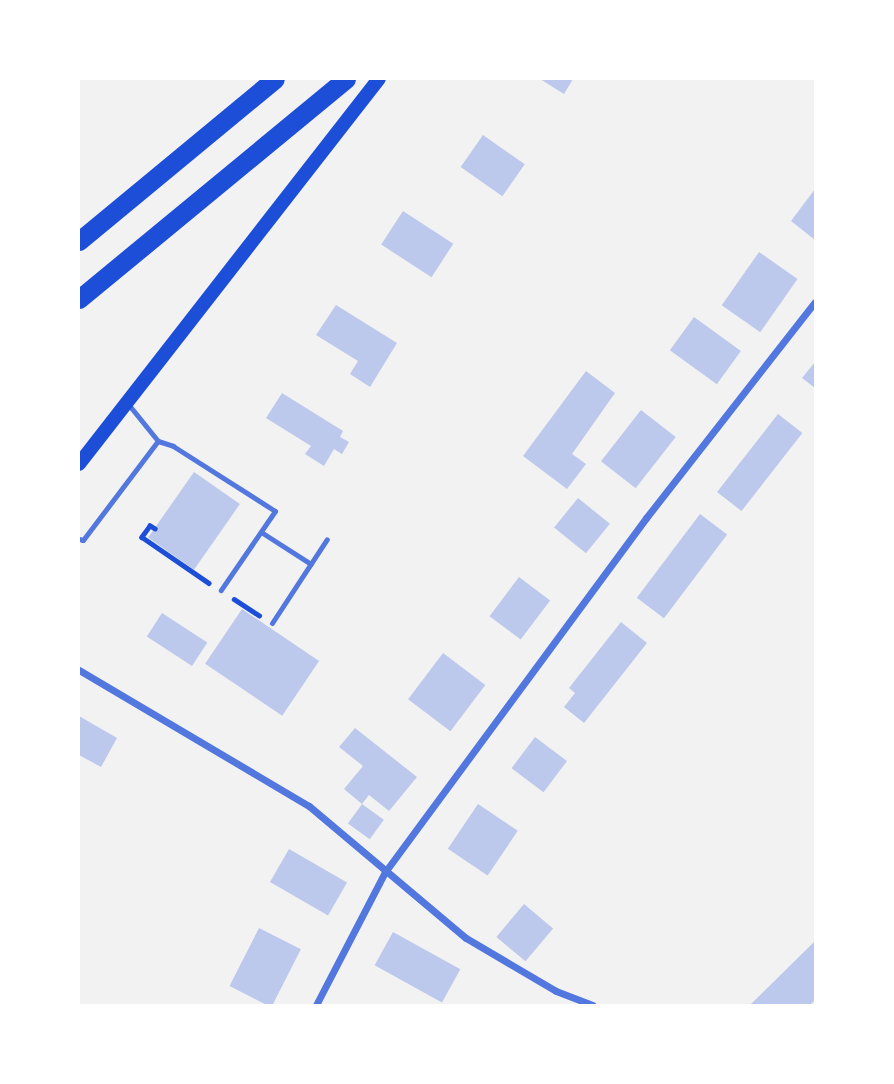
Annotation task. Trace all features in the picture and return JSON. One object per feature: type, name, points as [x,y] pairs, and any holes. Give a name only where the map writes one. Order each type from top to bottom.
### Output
[{"type":"highway","points":[[79,241],[275,79]]},
{"type":"highway","points":[[79,299],[346,79]]},
{"type":"main road","points":[[79,464],[379,79]]},
{"type":"street","points":[[316,1005],[385,872],[646,518],[815,302]]},
{"type":"street","points":[[79,670],[309,806],[466,938],[556,991],[592,1005]]},
{"type":"lane","points":[[126,402],[158,441],[173,446],[275,511],[220,590]]},
{"type":"lane","points":[[79,539],[83,540],[158,441]]},
{"type":"lane","points":[[261,532],[311,564]]},
{"type":"lane","points":[[272,623],[327,539]]},
{"type":"path","points":[[142,537],[150,526],[155,529]]},
{"type":"building","points":[[540,79],[573,79],[564,94]]},
{"type":"building","points":[[483,135],[525,164],[502,196],[461,167]]},
{"type":"building","points":[[815,189],[815,240],[791,221]]},
{"type":"building","points":[[403,211],[453,244],[432,277],[381,245]]},
{"type":"building","points":[[759,252],[798,279],[760,332],[722,305]]},
{"type":"building","points":[[336,305],[397,343],[370,387],[350,374],[358,361],[316,335]]},
{"type":"building","points":[[694,317],[741,351],[717,384],[670,350]]},
{"type":"building","points":[[815,362],[815,388],[802,378]]},
{"type":"building","points":[[586,371],[615,393],[572,454],[586,464],[567,489],[523,456]]},
{"type":"building","points":[[282,393],[343,431],[340,437],[349,442],[342,454],[334,449],[324,466],[305,454],[311,446],[266,418]]},
{"type":"building","points":[[641,410],[676,437],[636,488],[601,461]]},
{"type":"building","points":[[778,414],[802,433],[741,511],[717,492]]},
{"type":"building","points":[[194,472],[240,504],[194,570],[148,538]]},
{"type":"building","points":[[578,498],[610,524],[586,553],[554,528]]},
{"type":"building","points":[[700,514],[727,534],[664,618],[637,598]]},
{"type":"building","points":[[519,577],[550,600],[521,640],[490,616]]},
{"type":"building","points":[[242,609],[319,661],[282,716],[205,664]]},
{"type":"building","points":[[162,613],[207,642],[192,666],[147,636]]},
{"type":"building","points":[[621,622],[647,643],[584,723],[564,707],[575,693],[569,688]]},
{"type":"building","points":[[443,653],[485,685],[450,731],[408,699]]},
{"type":"building","points":[[79,716],[117,738],[101,767],[79,755]]},
{"type":"building","points":[[355,728],[417,777],[389,811],[369,795],[362,804],[344,789],[363,766],[339,747]]},
{"type":"building","points":[[535,737],[567,761],[543,792],[512,768]]},
{"type":"building","points":[[362,804],[384,820],[370,839],[348,823]]},
{"type":"building","points":[[478,804],[518,831],[488,876],[448,849]]},
{"type":"building","points":[[289,849],[347,882],[328,915],[270,882]]},
{"type":"building","points":[[524,904],[553,928],[525,961],[496,937]]},
{"type":"building","points":[[259,928],[301,949],[273,1005],[267,1005],[229,986]]},
{"type":"building","points":[[393,932],[460,969],[442,1003],[375,965]]},
{"type":"building","points":[[815,941],[815,1000],[810,1005],[750,1005]]}]
